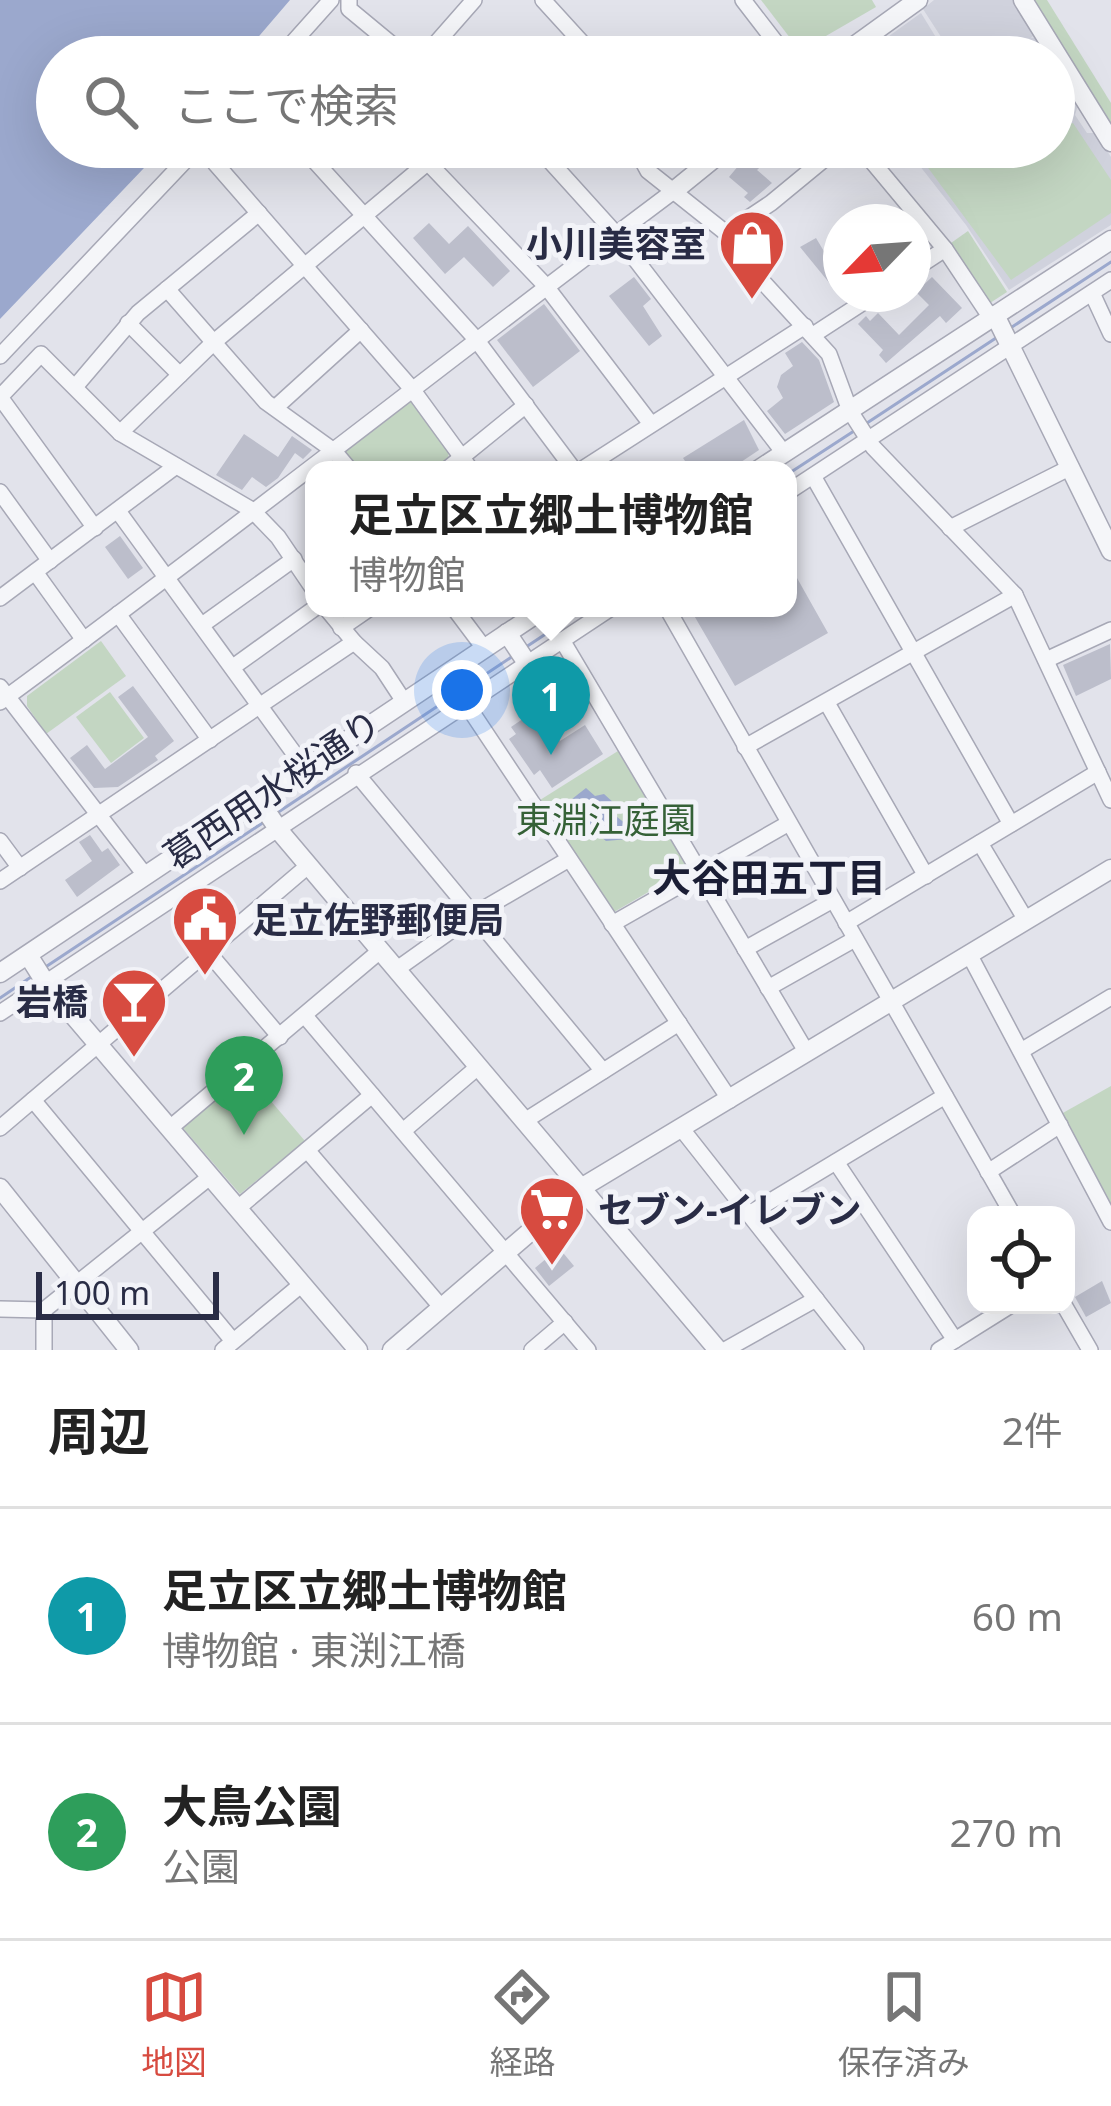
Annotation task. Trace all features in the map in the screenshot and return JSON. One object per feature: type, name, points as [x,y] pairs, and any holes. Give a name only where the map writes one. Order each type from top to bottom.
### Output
[{"type":"street","points":[[299,36],[331,0]]},
{"type":"street","points":[[349,0],[349,9],[381,36]]},
{"type":"street","points":[[442,36],[474,0]]},
{"type":"street","points":[[543,0],[576,36]]},
{"type":"street","points":[[743,0],[771,36]]},
{"type":"street","points":[[868,36],[918,0]]},
{"type":"street","points":[[1023,0],[1045,36]]},
{"type":"street","points":[[1075,84],[1111,142]]},
{"type":"street","points":[[0,356],[178,168]]},
{"type":"street","points":[[219,168],[412,389],[464,461]]},
{"type":"street","points":[[321,168],[475,338],[571,461]]},
{"type":"street","points":[[120,433],[214,342],[422,168]]},
{"type":"street","points":[[435,168],[545,285],[651,424]]},
{"type":"street","points":[[556,168],[616,234],[784,453]]},
{"type":"street","points":[[646,168],[726,233],[742,259],[832,360],[859,426],[1015,595],[1111,800]]},
{"type":"street","points":[[321,461],[475,338],[702,168]]},
{"type":"street","points":[[726,233],[814,168]]},
{"type":"street","points":[[878,168],[1002,328],[1071,467],[1102,509],[1111,550]]},
{"type":"street","points":[[76,387],[128,323],[259,213]]},
{"type":"street","points":[[797,486],[859,426],[1002,328],[1111,241]]},
{"type":"street","points":[[931,258],[945,249]]},
{"type":"street","points":[[772,461],[859,426],[1002,328],[1091,293],[1111,280]]},
{"type":"street","points":[[167,289],[275,408],[342,461]]},
{"type":"street","points":[[1091,293],[1111,334]]},
{"type":"street","points":[[592,461],[726,376],[842,312]]},
{"type":"street","points":[[128,323],[180,375]]},
{"type":"street","points":[[275,408],[362,331]]},
{"type":"street","points":[[95,528],[0,398],[41,354],[120,433],[256,513],[305,576]]},
{"type":"street","points":[[469,461],[526,405]]},
{"type":"street","points":[[2,592],[176,466]]},
{"type":"street","points":[[950,528],[1071,467]]},
{"type":"street","points":[[145,875],[2,695],[84,640],[305,474]]},
{"type":"street","points":[[812,476],[1011,824]]},
{"type":"street","points":[[0,492],[50,561]]},
{"type":"street","points":[[118,511],[304,767]]},
{"type":"street","points":[[202,625],[294,560]]},
{"type":"street","points":[[35,572],[84,640]]},
{"type":"street","points":[[745,747],[1015,595]]},
{"type":"street","points":[[118,614],[210,740]]},
{"type":"street","points":[[232,667],[305,615]]},
{"type":"street","points":[[333,617],[382,668],[404,700]]},
{"type":"street","points":[[341,628],[357,617]]},
{"type":"street","points":[[461,617],[484,648]]},
{"type":"street","name":"葛西用水桜通り","points":[[0,973],[37,969],[145,875],[269,815],[304,767],[484,648],[510,638],[534,617]]},
{"type":"street","points":[[0,1012],[37,969],[269,815],[356,773],[597,617]]},
{"type":"street","points":[[672,617],[1008,1206]]},
{"type":"street","points":[[1046,660],[1111,630]]},
{"type":"street","points":[[510,638],[527,662]]},
{"type":"street","points":[[562,640],[807,1053]]},
{"type":"street","points":[[0,881],[354,642]]},
{"type":"street","points":[[465,702],[730,1100]]},
{"type":"street","points":[[827,703],[926,876]]},
{"type":"street","points":[[846,923],[1097,772]]},
{"type":"street","points":[[356,773],[603,1071]]},
{"type":"street","points":[[269,815],[722,1350],[816,1299]]},
{"type":"street","points":[[612,924],[789,823]]},
{"type":"street","points":[[0,841],[20,868]]},
{"type":"street","points":[[980,843],[1026,920]]},
{"type":"street","points":[[397,969],[473,915],[569,859]]},
{"type":"street","points":[[0,1128],[309,865]]},
{"type":"street","points":[[392,1350],[581,1188],[1111,869]]},
{"type":"street","points":[[745,949],[833,900]]},
{"type":"street","points":[[768,988],[855,939]]},
{"type":"street","points":[[170,1128],[381,950]]},
{"type":"street","points":[[208,952],[280,1036]]},
{"type":"street","points":[[969,953],[1111,1222]]},
{"type":"street","points":[[37,969],[358,1350]]},
{"type":"street","points":[[1021,1051],[1109,1003]]},
{"type":"street","points":[[305,1016],[588,1350]]},
{"type":"street","points":[[526,1120],[679,1023]]},
{"type":"street","points":[[403,1131],[479,1066]]},
{"type":"street","points":[[238,1208],[372,1095]]},
{"type":"street","points":[[749,1214],[945,1096]]},
{"type":"street","points":[[33,1100],[142,1231],[228,1345],[302,1284]]},
{"type":"street","points":[[988,1172],[1060,1126]]},
{"type":"street","points":[[681,1128],[856,1350]]},
{"type":"street","points":[[307,1150],[442,1308]]},
{"type":"street","points":[[836,1162],[955,1340]]},
{"type":"street","points":[[0,1309],[44,1310],[211,1176]]},
{"type":"street","points":[[0,1188],[129,1350]]},
{"type":"street","points":[[44,1310],[44,1350]]},
{"type":"street","points":[[938,1350],[997,1314]]},
{"type":"street","points":[[1069,1314],[1090,1350]]},
{"type":"street","points":[[532,1350],[565,1322]]},
{"type":"shaded area","points":[[934,0],[1013,0],[1034,35],[940,36],[923,9]]},
{"type":"shaded area","points":[[921,13],[935,36],[889,36]]},
{"type":"shaded area","points":[[1075,115],[1087,133],[1096,133],[1111,157],[1111,225],[1009,290],[921,168],[1075,168]]},
{"type":"green space","points":[[761,0],[872,0],[876,7],[826,36],[789,36]]},
{"type":"green space","points":[[1034,0],[1047,0],[1069,36],[1056,36]]},
{"type":"green space","points":[[1075,45],[1111,103],[1111,126],[1075,67]]},
{"type":"green space","points":[[1075,126],[1111,180],[1111,213],[1011,280],[928,168],[1075,168]]},
{"type":"green space","points":[[968,231],[1007,292],[990,303],[951,243]]},
{"type":"green space","points":[[407,402],[412,402],[449,451],[444,461],[351,461],[344,452]]},
{"type":"green space","points":[[101,641],[126,676],[46,734],[27,706],[27,696]]},
{"type":"green space","points":[[110,692],[144,738],[111,763],[76,717]]},
{"type":"green space","name":"東淵江庭園","points":[[618,751],[688,869],[614,912],[540,800]]},
{"type":"green space","points":[[247,1073],[305,1141],[240,1194],[183,1128]]},
{"type":"green space","points":[[1111,1086],[1111,1207],[1061,1114]]},
{"type":"water","points":[[0,0],[290,0],[259,36],[36,36],[36,168],[144,168],[0,319]]},
{"type":"water","points":[[586,788],[615,804],[612,813],[626,824],[628,839],[606,841],[595,832],[585,840],[578,828],[585,824],[586,810],[576,807],[572,799]]},
{"type":"building","points":[[736,168],[759,168],[772,183],[750,202],[744,197],[748,193],[729,177]]},
{"type":"building","points":[[429,223],[449,244],[468,226],[510,271],[493,287],[464,257],[445,274],[413,238]]},
{"type":"building","points":[[816,238],[823,250],[823,275],[800,247]]},
{"type":"building","points":[[634,277],[651,299],[643,306],[662,336],[649,346],[609,296]]},
{"type":"building","points":[[931,278],[962,308],[946,323],[940,316],[886,363],[879,355],[883,350],[858,324],[878,313],[899,335],[922,312],[931,312]]},
{"type":"building","points":[[544,304],[580,351],[533,387],[497,340]]},
{"type":"building","points":[[802,342],[819,360],[834,402],[785,434],[767,411],[783,398],[777,387],[781,375],[793,366],[785,353]]},
{"type":"building","points":[[744,420],[759,450],[742,461],[683,458]]},
{"type":"building","points":[[244,434],[278,457],[292,436],[312,450],[303,459],[295,453],[266,487],[252,477],[242,490],[216,475]]},
{"type":"building","points":[[120,536],[143,568],[128,579],[105,547]]},
{"type":"building","points":[[797,578],[828,633],[735,686],[695,617],[797,617]]},
{"type":"building","points":[[1110,644],[1111,679],[1076,696],[1063,665]]},
{"type":"building","points":[[133,686],[174,741],[155,756],[158,760],[118,787],[94,788],[70,758],[87,745],[105,769],[148,737],[118,697]]},
{"type":"building","points":[[539,708],[560,741],[585,725],[603,754],[552,788],[540,770],[534,775],[509,739],[516,734],[511,727]]},
{"type":"building","points":[[90,835],[120,865],[77,897],[65,880],[92,861],[79,842]]},
{"type":"building","points":[[559,1248],[574,1266],[549,1286],[535,1268]]},
{"type":"building","points":[[1102,1281],[1111,1303],[1086,1317],[1075,1297]]},
{"type":"waterway","points":[[1012,327],[1111,262]]},
{"type":"waterway","points":[[867,423],[999,336]]},
{"type":"waterway","points":[[797,468],[854,431]]},
{"type":"waterway","points":[[526,647],[571,617]]},
{"type":"waterway","points":[[277,813],[513,656]]},
{"type":"waterway","points":[[47,966],[264,822]]},
{"type":"waterway","points":[[0,998],[34,975]]},
{"type":"place","name":"小川美容室","points":[[752,302]]},
{"type":"place","name":"足立区立郷土博物館","points":[[551,755]]},
{"type":"place","name":"足立佐野郵便局","points":[[205,978]]},
{"type":"place","name":"岩橋","points":[[134,1060]]},
{"type":"place","name":"大鳥公園","points":[[244,1135]]},
{"type":"place","name":"セブン-イレブン","points":[[552,1268]]},
{"type":"district","name":"大谷田五丁目","points":[[769,876]]}]
